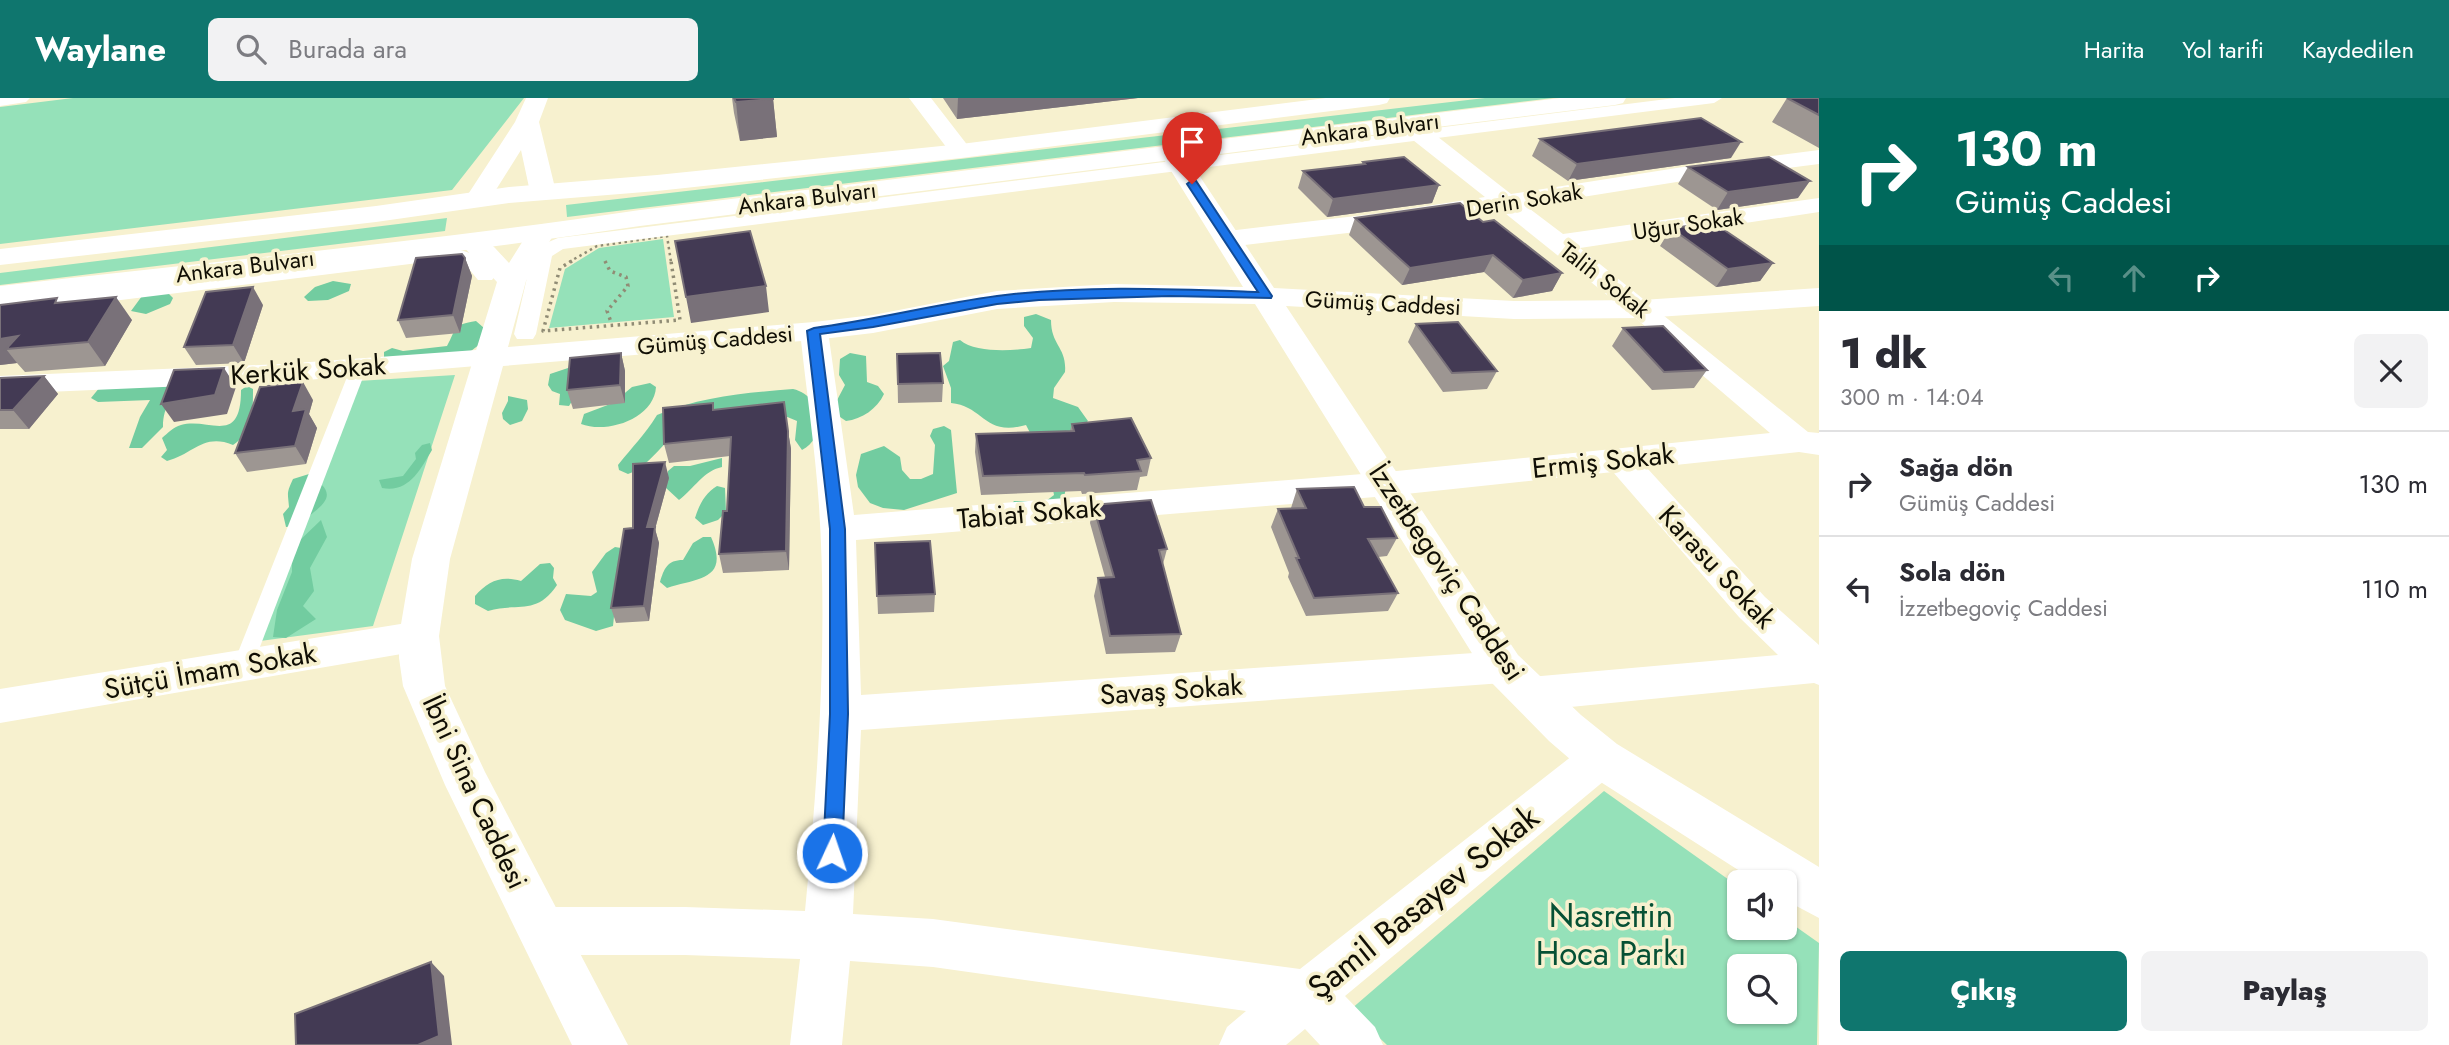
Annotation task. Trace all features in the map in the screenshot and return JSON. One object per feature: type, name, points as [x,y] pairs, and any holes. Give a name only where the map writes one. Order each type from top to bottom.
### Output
[{"type":"street","points":[[0,100],[19,98]]},
{"type":"street","points":[[499,279],[472,241],[478,199],[527,122],[537,98]]},
{"type":"street","points":[[920,98],[961,151]]},
{"type":"street","name":"Ankara Bulvarı","points":[[0,257],[376,214],[478,199],[961,151],[1379,98]]},
{"type":"street","name":"Ankara Bulvarı","points":[[0,295],[541,234],[653,216],[1415,130],[1615,98]]},
{"type":"street","points":[[1415,130],[1714,98]]},
{"type":"street","points":[[527,122],[543,192],[541,234]]},
{"type":"street","name":"Talih Sokak","points":[[1415,130],[1809,442]]},
{"type":"street","name":"Derin Sokak","points":[[1228,239],[1382,221],[1683,174],[1819,157]]},
{"type":"street","points":[[525,334],[542,256],[546,250],[558,244],[1176,159]]},
{"type":"street","name":"İzzetbegoviç Caddesi","points":[[1176,159],[1517,680],[1601,758],[1819,894]]},
{"type":"street","points":[[1772,164],[1819,187]]},
{"type":"street","name":"Uğur Sokak","points":[[1558,243],[1819,205]]},
{"type":"street","name":"İbni Sina Caddesi","points":[[541,234],[499,279],[490,358],[431,559],[419,636],[424,686],[437,718],[468,785],[601,1045]]},
{"type":"street","points":[[0,309],[450,254],[472,260],[499,279]]},
{"type":"street","name":"Gümüş Caddesi","points":[[490,358],[814,331],[873,324],[997,300],[1039,296],[1156,292],[1457,308],[1642,309],[1819,298]]},
{"type":"street","points":[[814,331],[838,529],[839,714],[829,936],[816,1045]]},
{"type":"street","name":"Kerkük Sokak","points":[[0,385],[490,358]]},
{"type":"street","name":"Ermiş Sokak","points":[[1387,484],[1809,442]]},
{"type":"street","name":"Karasu Sokak","points":[[1620,460],[1752,607],[1818,668]]},
{"type":"street","name":"Tabiat Sokak","points":[[838,529],[1387,484]]},
{"type":"street","name":"Sütçü İmam Sokak","points":[[0,706],[419,636]]},
{"type":"street","name":"Savaş Sokak","points":[[839,714],[1517,680],[1818,668]]},
{"type":"street","name":"Şamil Basayev Sokak","points":[[1245,1045],[1601,758]]},
{"type":"street","points":[[543,931],[685,931],[933,943],[1307,995],[1357,1045]]},
{"type":"lane","points":[[243,665],[359,367]]},
{"type":"path","points":[[667,236],[680,320],[613,325],[543,331],[560,268],[597,246],[667,236]]},
{"type":"path","points":[[599,248],[610,271],[626,277],[628,282],[628,286],[607,311],[613,325]]},
{"type":"green space","points":[[73,98],[524,98],[452,190],[0,244],[0,107]]},
{"type":"green space","points":[[1485,98],[1553,98],[567,217],[566,205]]},
{"type":"green space","points":[[447,218],[445,231],[0,285],[0,273]]},
{"type":"green space","points":[[663,239],[674,317],[549,328],[565,269],[599,248]]},
{"type":"green space","points":[[333,281],[351,284],[349,291],[328,300],[308,301],[304,297],[315,287]]},
{"type":"green space","points":[[169,294],[173,298],[170,304],[146,314],[131,311],[142,296]]},
{"type":"green space","points":[[1036,314],[1051,320],[1053,336],[1064,357],[1065,372],[1054,388],[1053,398],[1078,407],[1088,421],[1078,430],[1063,502],[1009,507],[1014,501],[1046,501],[1054,495],[1039,450],[1026,425],[1001,427],[971,409],[951,403],[951,388],[943,366],[949,361],[953,342],[960,340],[984,349],[1031,348],[1033,338],[1024,326],[1024,317]]},
{"type":"green space","points":[[476,321],[484,328],[480,344],[471,351],[384,358],[384,352],[392,348],[403,351],[447,346],[459,326]]},
{"type":"green space","points":[[850,353],[866,356],[867,382],[878,386],[884,394],[868,412],[846,421],[837,415],[835,404],[845,385],[839,375],[840,359]]},
{"type":"green space","points":[[571,367],[587,377],[569,406],[559,405],[560,394],[552,391],[548,385],[550,374]]},
{"type":"green space","points":[[455,375],[373,626],[260,641],[358,381]]},
{"type":"green space","points":[[190,380],[167,406],[163,427],[142,448],[129,448],[140,417],[150,400],[98,402],[91,398],[100,387]]},
{"type":"green space","points":[[650,383],[656,387],[653,398],[647,408],[628,421],[603,427],[581,424],[584,414],[613,403],[632,387]]},
{"type":"green space","points":[[247,386],[253,389],[252,413],[245,434],[240,440],[233,445],[214,441],[206,443],[167,461],[161,457],[167,450],[162,438],[176,427],[229,424],[236,418],[240,408],[241,390]]},
{"type":"green space","points":[[793,389],[811,399],[819,416],[816,435],[802,450],[795,440],[797,421],[785,416],[703,420],[692,422],[678,431],[636,471],[628,474],[619,470],[618,465],[657,415],[707,399]]},
{"type":"green space","points":[[508,396],[527,400],[528,409],[522,421],[510,425],[503,419],[502,413]]},
{"type":"green space","points":[[944,426],[951,430],[957,493],[904,510],[883,508],[870,503],[858,487],[856,475],[861,454],[884,446],[900,457],[902,470],[910,479],[921,479],[933,474],[935,445],[930,436],[933,429]]},
{"type":"green space","points":[[430,443],[432,450],[413,478],[400,487],[382,488],[379,480],[403,476],[416,459],[415,453],[422,445]]},
{"type":"green space","points":[[722,458],[722,467],[704,476],[679,500],[665,487],[668,471],[674,466],[690,466]]},
{"type":"green space","points":[[309,474],[321,484],[327,497],[321,506],[301,522],[286,527],[283,514],[289,507],[288,493],[293,479]]},
{"type":"green space","points":[[717,486],[725,488],[726,512],[718,520],[703,525],[695,518],[706,496]]},
{"type":"green space","points":[[321,520],[327,537],[310,568],[314,591],[303,606],[316,619],[286,638],[273,637],[277,610],[292,572],[292,553],[297,543]]},
{"type":"green space","points":[[703,537],[711,537],[716,551],[714,569],[700,579],[667,588],[660,582],[667,566],[683,560],[693,543]]},
{"type":"green space","points":[[615,547],[621,548],[613,626],[596,631],[565,620],[560,610],[566,594],[591,596],[597,592],[592,572],[606,553]]},
{"type":"green space","points":[[550,563],[554,568],[553,578],[557,585],[542,601],[488,611],[475,604],[475,596],[490,583],[501,579],[521,581],[540,564]]},
{"type":"green space","name":"Nasrettin Hoca Parkı","points":[[1604,791],[1727,878],[1727,940],[1797,940],[1797,927],[1819,943],[1817,1045],[1387,1045],[1350,1010]]},
{"type":"building","points":[[734,98],[773,98],[773,99],[736,102]]},
{"type":"building","points":[[1787,98],[1819,98],[1819,115]]},
{"type":"building","points":[[1701,118],[1741,142],[1577,164],[1540,139]]},
{"type":"building","points":[[1404,157],[1439,185],[1333,199],[1303,171],[1365,164],[1363,162]]},
{"type":"building","points":[[1769,157],[1810,181],[1728,192],[1688,167]]},
{"type":"building","points":[[1460,203],[1483,222],[1494,220],[1562,273],[1523,280],[1493,255],[1410,268],[1355,218]]},
{"type":"building","points":[[1714,223],[1773,263],[1728,269],[1671,228]]},
{"type":"building","points":[[750,231],[766,286],[686,297],[675,241]]},
{"type":"building","points":[[462,254],[465,258],[453,315],[398,320],[416,258]]},
{"type":"building","points":[[253,287],[233,345],[184,347],[206,292]]},
{"type":"building","points":[[116,297],[88,342],[6,349],[18,336],[0,339],[0,305],[57,298],[55,303]]},
{"type":"building","points":[[1458,322],[1497,371],[1452,373],[1416,324]]},
{"type":"building","points":[[1663,326],[1707,370],[1664,372],[1623,328]]},
{"type":"building","points":[[621,353],[620,385],[567,390],[570,358]]},
{"type":"building","points":[[940,353],[943,383],[898,384],[897,354]]},
{"type":"building","points":[[224,368],[215,395],[161,404],[174,370]]},
{"type":"building","points":[[44,376],[13,410],[0,410],[0,378]]},
{"type":"building","points":[[303,382],[293,411],[306,409],[295,446],[235,453],[260,387]]},
{"type":"building","points":[[784,402],[788,431],[786,551],[719,554],[723,511],[727,511],[731,437],[664,444],[663,408],[713,403],[713,410]]},
{"type":"building","points":[[1131,418],[1151,458],[1137,460],[1141,471],[1085,475],[983,476],[976,434],[1074,431],[1072,424]]},
{"type":"building","points":[[665,462],[647,527],[655,527],[644,606],[611,608],[624,529],[633,528],[633,464]]},
{"type":"building","points":[[1354,487],[1364,507],[1381,507],[1397,538],[1368,539],[1398,593],[1314,598],[1278,509],[1306,508],[1297,489]]},
{"type":"building","points":[[1151,500],[1167,549],[1159,550],[1181,634],[1110,636],[1098,578],[1114,577],[1093,505]]},
{"type":"building","points":[[930,541],[935,594],[877,596],[875,543]]},
{"type":"building","points":[[431,962],[439,1036],[418,1045],[296,1045],[295,1014]]},
{"type":"route","points":[[832,853],[839,714],[838,529],[814,331],[873,324],[997,300],[1039,296],[1114,292],[1266,296],[1192,184]]}]
